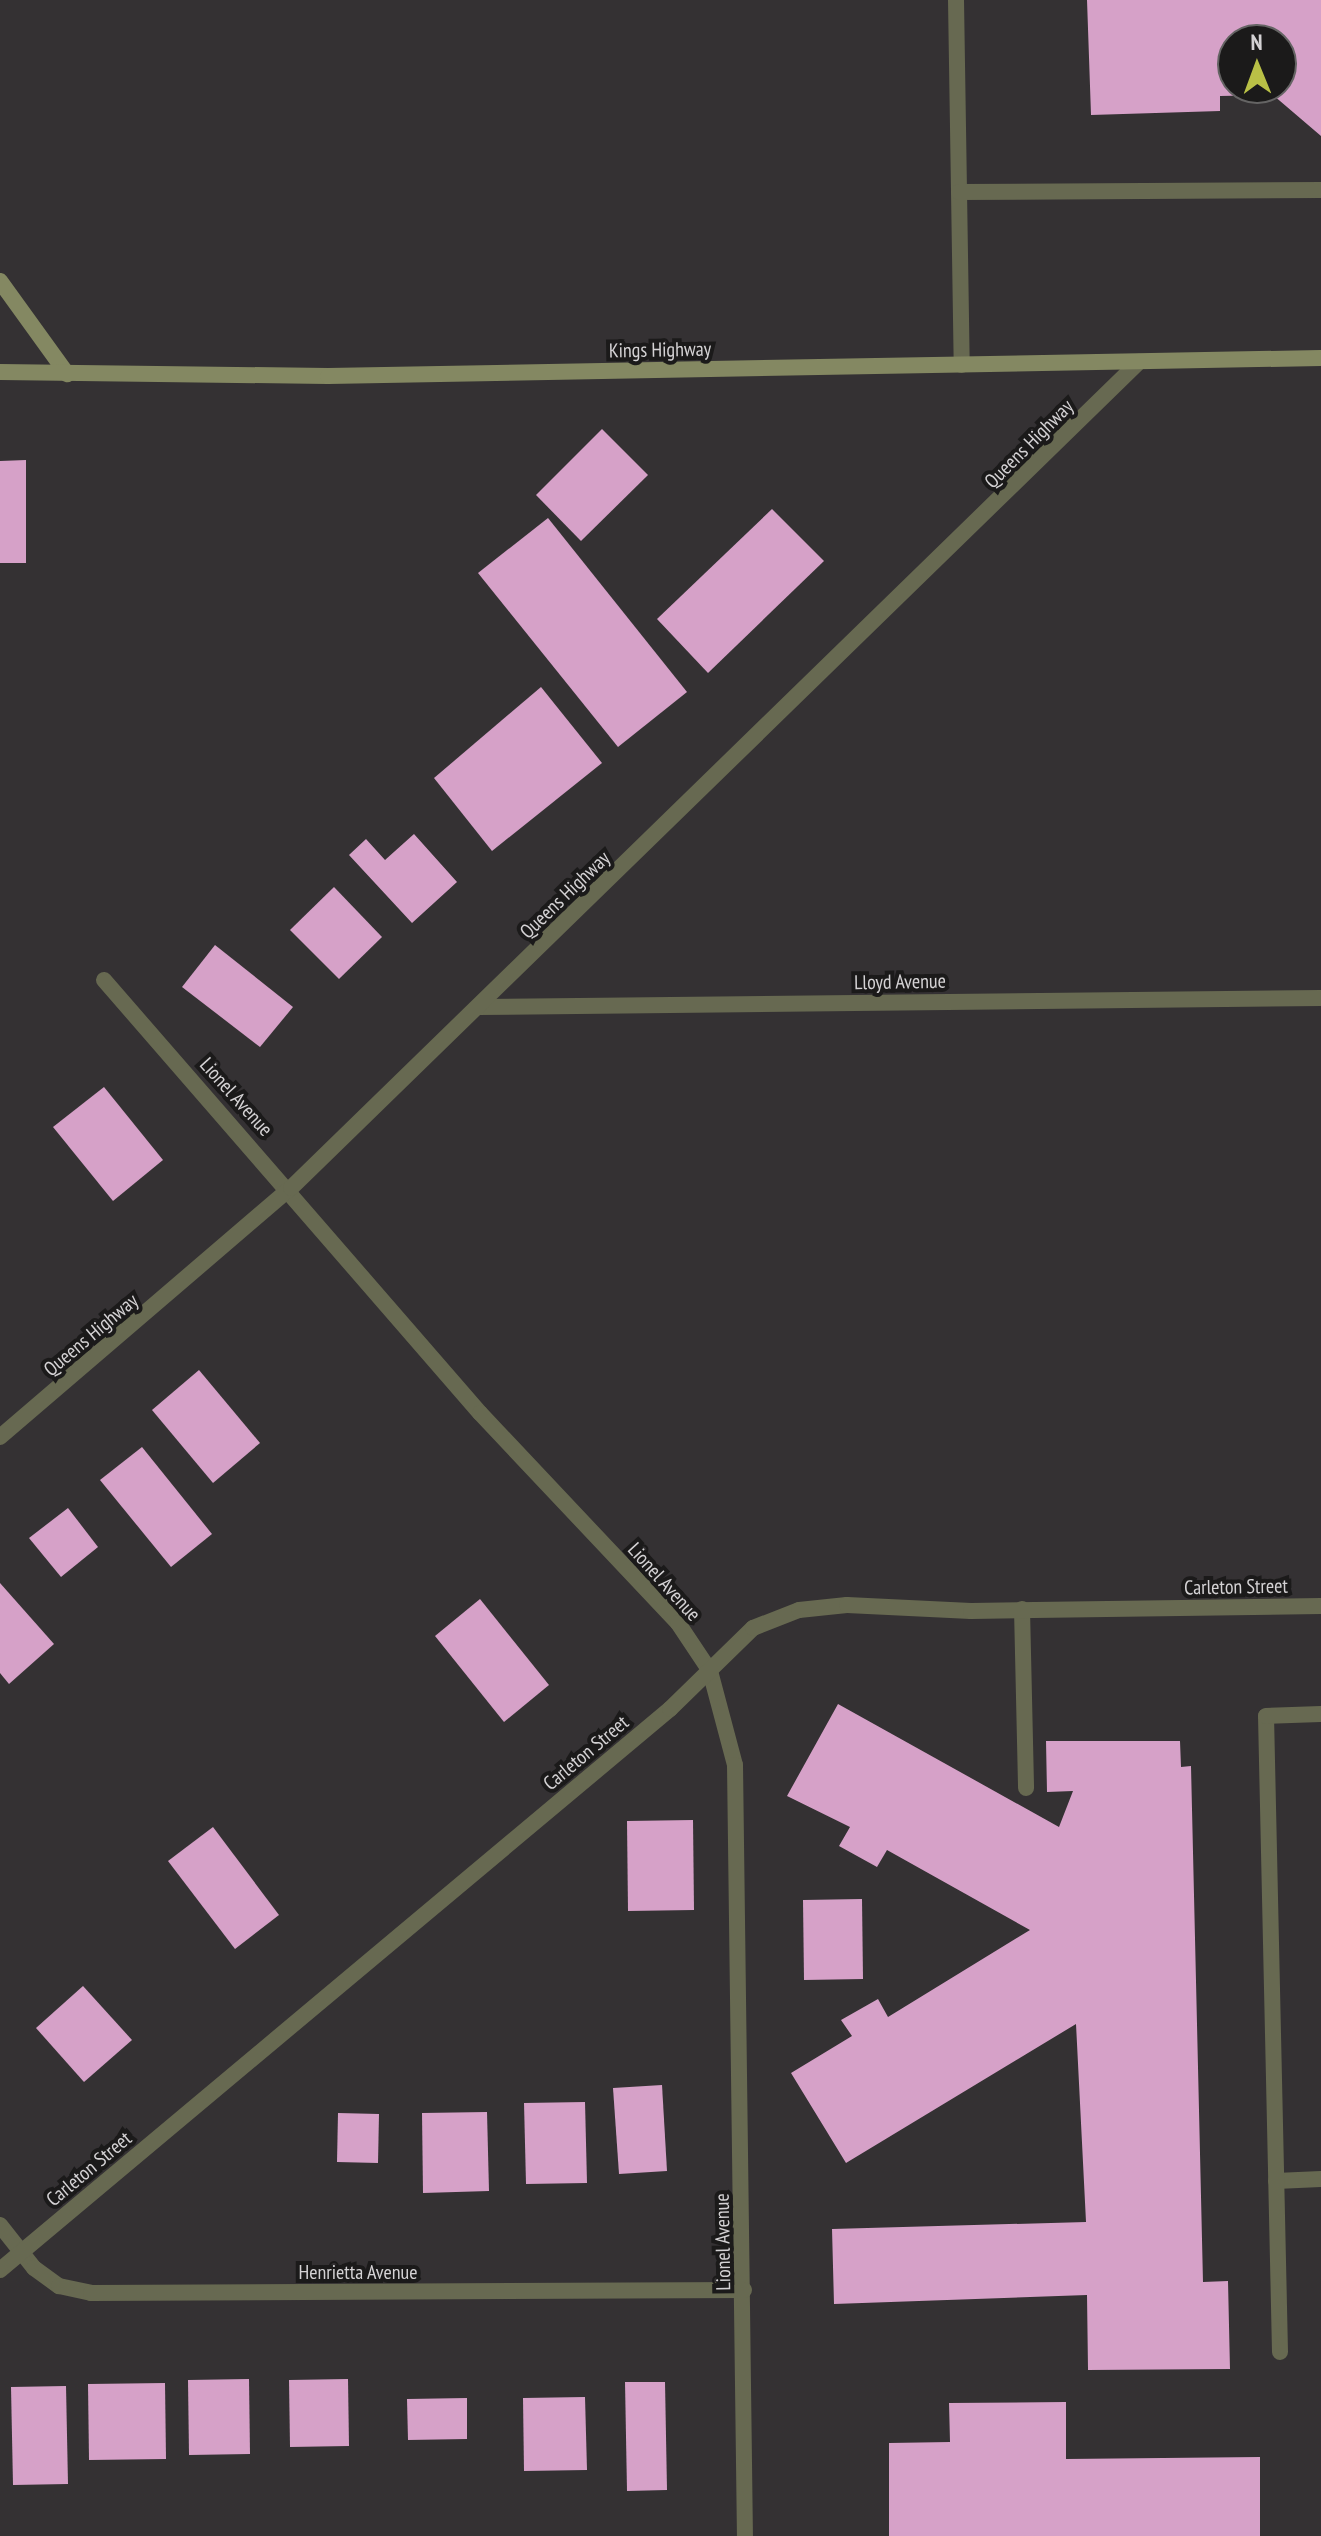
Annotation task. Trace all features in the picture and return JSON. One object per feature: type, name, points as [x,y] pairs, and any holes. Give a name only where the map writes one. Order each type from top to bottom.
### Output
[{"type":"main road","points":[[0,281],[67,374]]},
{"type":"main road","name":"Kings Highway","points":[[0,372],[67,374],[962,365],[1321,358]]},
{"type":"street","points":[[956,0],[962,365]]},
{"type":"street","points":[[959,192],[1321,190]]},
{"type":"street","name":"Queens Highway","points":[[0,1437],[291,1188],[1139,362]]},
{"type":"street","name":"Lionel Avenue","points":[[104,980],[291,1188],[480,1413],[678,1623],[710,1671],[735,1765],[745,2536]]},
{"type":"street","name":"Lloyd Avenue","points":[[479,1007],[1321,998]]},
{"type":"street","name":"Carleton Street","points":[[0,2270],[710,1671],[753,1628],[799,1610],[1321,1606]]},
{"type":"street","points":[[1022,1609],[1026,1788]]},
{"type":"street","points":[[1280,2352],[1266,1716],[1321,1714]]},
{"type":"street","points":[[1276,2181],[1321,2179]]},
{"type":"street","name":"Henrietta Avenue","points":[[0,2225],[21,2252],[59,2286],[91,2293],[744,2290]]},
{"type":"building","points":[[1087,0],[1321,0],[1321,136],[1284,104],[1297,104],[1297,24],[1217,24],[1217,104],[1220,104],[1220,111],[1091,115]]},
{"type":"building","points":[[602,429],[648,475],[581,541],[536,495]]},
{"type":"building","points":[[26,460],[26,563],[0,563],[0,461]]},
{"type":"building","points":[[772,509],[824,561],[708,673],[657,619]]},
{"type":"building","points":[[548,518],[687,692],[618,747],[478,573]]},
{"type":"building","points":[[541,687],[602,763],[492,851],[434,778]]},
{"type":"building","points":[[414,834],[457,882],[412,923],[349,855],[366,839],[385,860]]},
{"type":"building","points":[[334,887],[382,937],[339,979],[290,930]]},
{"type":"building","points":[[215,945],[293,1007],[260,1047],[182,987]]},
{"type":"building","points":[[104,1087],[163,1160],[113,1201],[53,1127]]},
{"type":"building","points":[[199,1370],[260,1443],[213,1483],[152,1410]]},
{"type":"building","points":[[142,1447],[212,1534],[171,1567],[100,1480]]},
{"type":"building","points":[[68,1508],[98,1547],[61,1577],[29,1538]]},
{"type":"building","points":[[0,1583],[54,1644],[9,1684],[0,1673]]},
{"type":"building","points":[[480,1599],[549,1685],[504,1722],[435,1636]]},
{"type":"building","points":[[838,1704],[1059,1827],[1073,1791],[1047,1792],[1046,1741],[1180,1741],[1181,1767],[1191,1766],[1203,2282],[1228,2281],[1230,2369],[1088,2370],[1087,2295],[834,2304],[832,2229],[1086,2222],[1076,2024],[846,2163],[791,2073],[852,2036],[841,2020],[878,1999],[888,2017],[1030,1930],[887,1850],[877,1867],[839,1846],[850,1827],[787,1796]]},
{"type":"building","points":[[693,1820],[694,1910],[628,1911],[627,1821]]},
{"type":"building","points":[[213,1827],[279,1915],[235,1949],[168,1861]]},
{"type":"building","points":[[862,1899],[863,1979],[804,1980],[803,1900]]},
{"type":"building","points":[[83,1986],[132,2040],[84,2082],[36,2028]]},
{"type":"building","points":[[662,2085],[667,2171],[619,2174],[613,2088]]},
{"type":"building","points":[[585,2102],[587,2183],[526,2184],[524,2103]]},
{"type":"building","points":[[487,2112],[489,2191],[423,2193],[422,2113]]},
{"type":"building","points":[[338,2113],[379,2114],[378,2163],[337,2162]]},
{"type":"building","points":[[249,2379],[250,2454],[189,2455],[188,2380]]},
{"type":"building","points":[[348,2379],[349,2446],[290,2447],[289,2380]]},
{"type":"building","points":[[625,2382],[665,2382],[667,2490],[627,2491]]},
{"type":"building","points":[[165,2383],[166,2459],[89,2460],[88,2384]]},
{"type":"building","points":[[66,2386],[68,2484],[13,2485],[11,2387]]},
{"type":"building","points":[[585,2397],[587,2470],[524,2471],[523,2398]]},
{"type":"building","points":[[467,2398],[467,2439],[408,2440],[407,2399]]},
{"type":"building","points":[[1066,2402],[1066,2459],[1260,2457],[1260,2536],[889,2536],[889,2443],[950,2442],[949,2403]]}]
